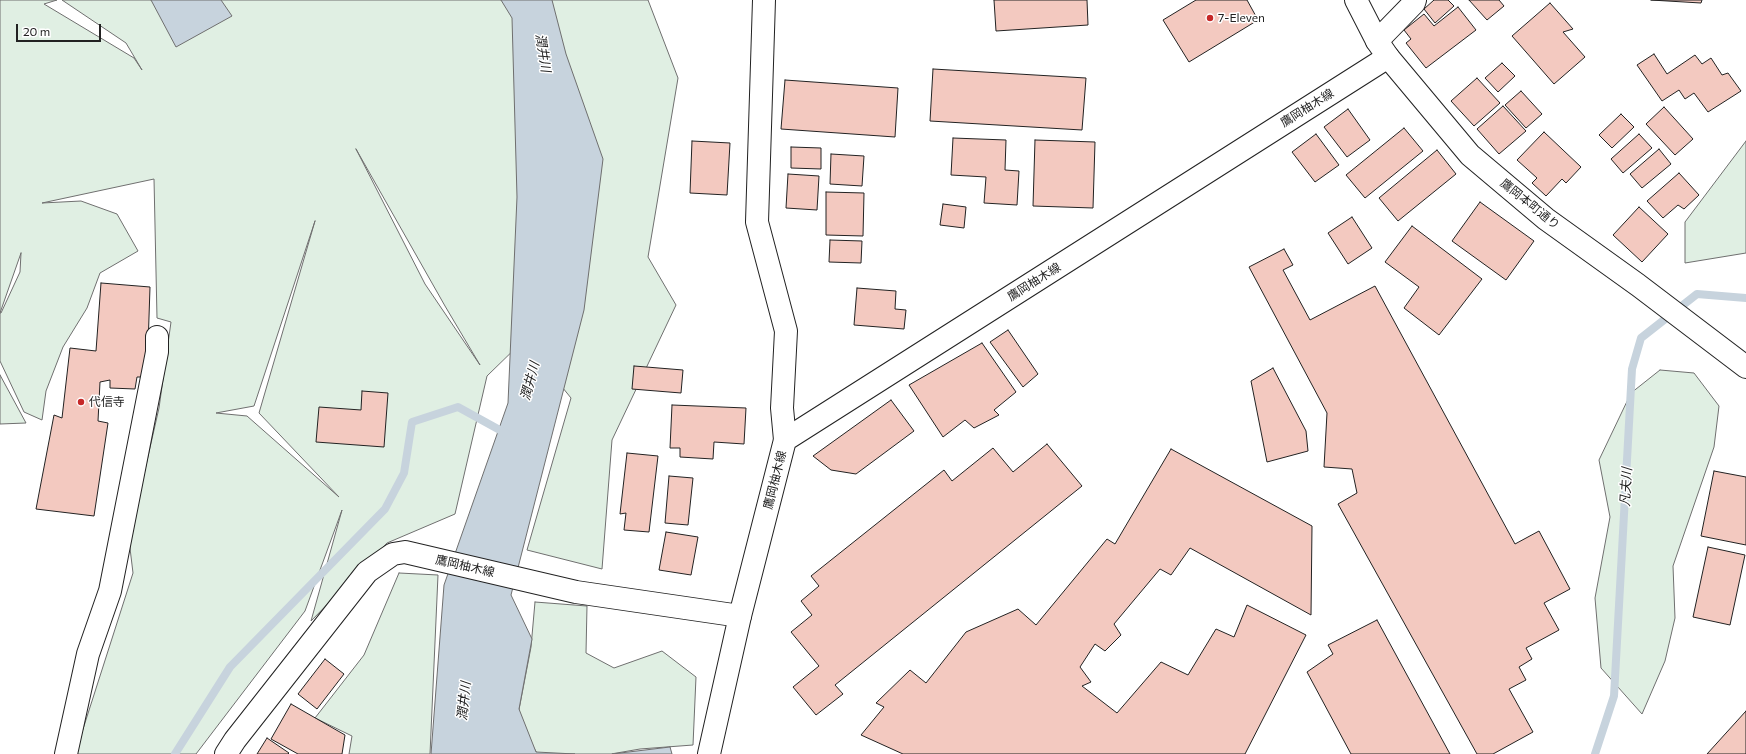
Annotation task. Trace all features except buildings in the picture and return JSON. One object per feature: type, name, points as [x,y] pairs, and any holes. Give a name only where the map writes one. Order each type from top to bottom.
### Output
[{"type":"main road","points":[[764,0],[757,222],[786,331],[782,408],[785,440]]},
{"type":"main road","name":"鷹岡本町通り","points":[[1356,0],[1382,49],[1470,156],[1546,219],[1638,285],[1738,361]]},
{"type":"main road","name":"鷹岡柚木線","points":[[226,754],[367,572],[393,554],[405,552],[576,592],[740,616],[785,440],[1382,49],[1415,0]]},
{"type":"main road","points":[[66,754],[88,654],[110,591],[157,352],[158,337]]},
{"type":"main road","points":[[709,754],[740,616]]},
{"type":"green space","points":[[0,0],[57,0],[44,4],[134,58],[142,70],[126,43],[62,0],[648,0],[678,78],[648,257],[676,305],[612,440],[602,569],[527,550],[571,398],[524,340],[487,376],[455,514],[387,543],[311,621],[342,510],[305,611],[196,754],[75,754],[133,573],[129,540],[159,408],[171,322],[157,318],[154,179],[42,203],[81,201],[117,214],[138,251],[100,273],[87,308],[63,347],[46,391],[42,420],[24,412],[0,361]],"holes":[[[356,149],[445,306],[480,365],[425,284]],[[315,221],[259,413],[339,497],[247,416],[216,413],[254,406]],[[21,253],[20,272],[0,313]]]},
{"type":"green space","points":[[1746,141],[1746,253],[1685,263],[1685,222]]},
{"type":"green space","points":[[1660,370],[1694,373],[1719,406],[1714,447],[1673,566],[1675,618],[1665,661],[1642,714],[1601,668],[1595,598],[1610,517],[1599,460],[1631,393]]},
{"type":"green space","points":[[0,375],[26,423],[0,424]]},
{"type":"green space","points":[[399,573],[438,575],[430,754],[349,754],[352,736],[315,718],[364,655]]},
{"type":"green space","points":[[535,602],[587,606],[586,653],[614,668],[662,651],[696,677],[693,745],[640,749],[611,754],[537,753],[517,720],[531,647]]},
{"type":"water","points":[[151,0],[221,0],[232,16],[176,47]]},
{"type":"water","name":"潤井川","points":[[501,0],[552,0],[566,54],[603,159],[584,310],[511,595],[532,639],[519,709],[536,752],[575,754],[431,754],[444,585],[508,403],[517,197],[512,18]]},
{"type":"water","points":[[670,747],[672,754],[612,754]]},
{"type":"waterway","name":"凡夫川","points":[[1595,754],[1614,696],[1632,369],[1641,338],[1697,294],[1746,298]]},
{"type":"waterway","points":[[175,754],[230,667],[385,509],[404,473],[412,422],[458,407],[507,434]]},
{"type":"place","name":"7-Eleven","points":[[1210,18]]},
{"type":"place","name":"代信寺","points":[[81,402]]}]
